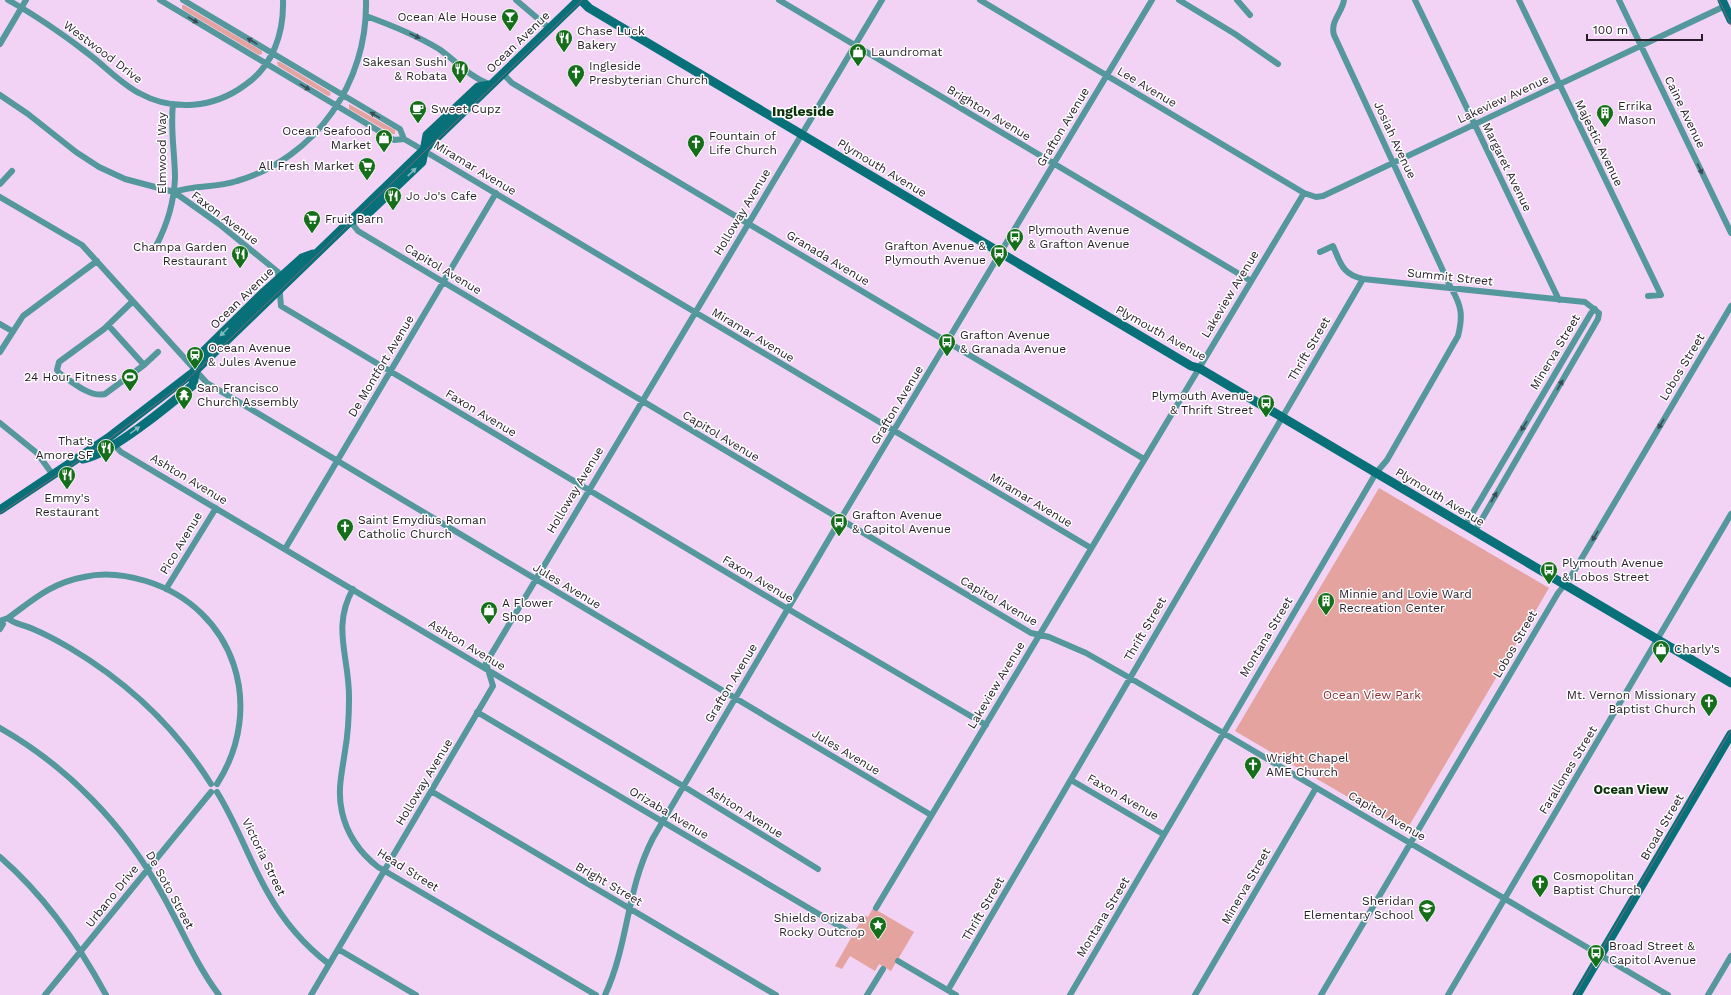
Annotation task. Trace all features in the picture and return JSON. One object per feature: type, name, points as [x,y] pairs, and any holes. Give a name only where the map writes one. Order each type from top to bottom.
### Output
[{"type":"street","name":"Westwood Drive","points":[[8,0],[75,43],[138,93],[161,102],[173,104],[200,104],[227,96],[250,82],[269,58]]},
{"type":"street","points":[[0,44],[26,0]]},
{"type":"street","name":"Miramar Avenue","points":[[160,0],[344,96],[400,129],[404,139]]},
{"type":"street","name":"Miramar Avenue","points":[[183,0],[337,106],[394,140],[404,139],[423,150],[694,313],[1091,548]]},
{"type":"street","points":[[269,58],[282,27],[283,0]]},
{"type":"street","points":[[174,192],[230,183],[270,167],[289,156],[312,137],[344,96],[358,65],[366,16],[366,0]]},
{"type":"street","points":[[516,0],[550,28]]},
{"type":"street","name":"Ocean Avenue","points":[[196,371],[350,221],[362,218],[422,162],[423,150],[427,135],[478,87],[490,85],[580,0]]},
{"type":"street","name":"Plymouth Avenue","points":[[580,0],[589,8],[1190,366],[1199,368],[1731,683]]},
{"type":"street","name":"Brighton Avenue","points":[[779,0],[1251,281]]},
{"type":"street","name":"Holloway Avenue","points":[[310,995],[493,686],[486,663],[641,401],[749,224],[882,0]]},
{"type":"street","name":"Lee Avenue","points":[[980,0],[1304,193]]},
{"type":"street","name":"Grafton Avenue","points":[[605,995],[617,963],[637,873],[644,854],[734,698],[1152,0]]},
{"type":"street","points":[[1179,0],[1241,37],[1278,64]]},
{"type":"street","points":[[1237,0],[1250,15]]},
{"type":"street","name":"Josiah Avenue","points":[[1344,0],[1333,23],[1334,35],[1451,288]]},
{"type":"street","name":"Margaret Avenue","points":[[1415,0],[1559,300]]},
{"type":"street","name":"Majestic Avenue","points":[[1519,0],[1661,295],[1648,296]]},
{"type":"street","name":"Caine Avenue","points":[[1619,0],[1731,233]]},
{"type":"street","points":[[1714,0],[1726,6],[1731,20]]},
{"type":"street","name":"Lakeview Avenue","points":[[876,908],[1304,193],[1316,197],[1323,196],[1726,6]]},
{"type":"street","points":[[366,16],[396,27],[427,42],[451,58],[477,79],[490,85]]},
{"type":"street","name":"Granada Avenue","points":[[502,73],[512,83],[1144,459]]},
{"type":"street","name":"Faxon Avenue","points":[[0,95],[28,114],[76,152],[99,167],[125,179],[174,192],[219,224],[278,272],[281,306],[788,610],[986,725]]},
{"type":"street","name":"Elmwood Way","points":[[156,246],[167,222],[174,192],[171,130],[173,104]]},
{"type":"street","points":[[0,184],[12,171]]},
{"type":"street","name":"De Montfort Avenue","points":[[285,549],[496,194]]},
{"type":"street","name":"Jules Avenue","points":[[0,197],[82,245],[132,302],[207,383],[932,816]]},
{"type":"street","name":"Capitol Avenue","points":[[350,221],[358,231],[1030,633],[1049,637],[1086,653],[1223,732],[1668,995]]},
{"type":"street","name":"Summit Street","points":[[1320,252],[1333,246],[1343,269],[1348,274],[1363,279],[1585,302],[1595,309]]},
{"type":"street","name":"Ocean Avenue","points":[[0,510],[77,460],[90,458],[111,441],[156,415],[193,385],[198,357],[302,258],[317,253]]},
{"type":"street","points":[[0,352],[12,331],[28,311],[97,261]]},
{"type":"street","name":"Thrift Street","points":[[948,990],[1363,279]]},
{"type":"street","name":"Montana Street","points":[[1070,995],[1376,473],[1387,460],[1458,336],[1462,315],[1460,301],[1451,288]]},
{"type":"street","points":[[132,302],[108,325],[59,362],[57,366],[59,373],[92,393],[100,395],[105,394],[144,365],[158,352]]},
{"type":"street","name":"Lobos Street","points":[[1321,995],[1558,593],[1565,585],[1731,306]]},
{"type":"street","name":"Minerva Street","points":[[1465,526],[1586,320],[1595,309],[1599,313],[1598,319],[1475,531]]},
{"type":"street","points":[[0,324],[12,331]]},
{"type":"street","points":[[108,325],[144,365]]},
{"type":"street","points":[[0,423],[37,453],[53,476]]},
{"type":"street","name":"Ashton Avenue","points":[[111,441],[121,452],[683,786],[818,869]]},
{"type":"street","name":"Pico Avenue","points":[[166,589],[216,508]]},
{"type":"street","name":"Farallones Street","points":[[1448,995],[1731,514]]},
{"type":"street","points":[[3,621],[40,594],[70,580],[85,576],[126,576],[166,589],[192,605],[215,630],[225,646],[238,678],[241,701],[239,729],[232,756],[210,788],[214,792]]},
{"type":"street","name":"Head Street","points":[[353,589],[345,605],[341,626],[350,698],[340,799],[346,824],[352,837],[366,856],[384,870],[596,995]]},
{"type":"street","points":[[3,621],[51,637],[91,661],[115,678],[146,705],[174,734],[190,752],[214,784]]},
{"type":"street","name":"Orizaba Avenue","points":[[477,712],[851,933]]},
{"type":"street","name":"De Soto Street","points":[[0,728],[41,754],[76,784],[123,834],[148,870],[193,956],[219,995]]},
{"type":"street","name":"Broad Street","points":[[1577,995],[1731,734]]},
{"type":"street","name":"Faxon Avenue","points":[[1071,780],[1163,834]]},
{"type":"street","name":"Minerva Street","points":[[1194,995],[1316,788]]},
{"type":"street","name":"Bright Street","points":[[431,791],[776,995]]},
{"type":"street","name":"Urbano Drive","points":[[45,995],[214,792]]},
{"type":"street","name":"Victoria Street","points":[[214,792],[236,823],[261,880],[276,906],[302,940],[329,964]]},
{"type":"street","points":[[0,857],[39,895],[81,951],[106,995]]},
{"type":"street","points":[[338,949],[416,995]]},
{"type":"street","points":[[1708,995],[1731,956]]},
{"type":"street","points":[[898,961],[956,995]]},
{"type":"street","points":[[868,995],[883,969]]},
{"type":"green space","points":[[182,5],[262,51],[262,54],[259,55],[182,9]]},
{"type":"green space","points":[[277,62],[280,62],[330,92],[331,95],[328,96],[278,66]]},
{"type":"green space","points":[[349,104],[395,130],[395,134],[392,134],[349,109]]},
{"type":"green space","name":"Ocean View Park","points":[[1379,488],[1549,588],[1406,831],[1235,731]]},
{"type":"green space","points":[[873,908],[914,932],[891,971],[879,964],[875,971],[850,956],[842,969],[835,966],[864,915],[868,917]]},
{"type":"tram line","points":[[0,513],[93,451],[184,383],[582,0]]},
{"type":"tram line","points":[[1719,0],[1731,25]]},
{"type":"tram line","points":[[1575,995],[1731,730]]},
{"type":"place","name":"Ocean Ale House","points":[[510,32]]},
{"type":"place","name":"Chase Luck Bakery","points":[[564,53]]},
{"type":"place","name":"Laundromat","points":[[858,67]]},
{"type":"place","name":"Sakesan Sushi & Robata","points":[[460,84]]},
{"type":"place","name":"Ingleside Presbyterian Church","points":[[576,88]]},
{"type":"place","name":"Sweet Cupz","points":[[418,124]]},
{"type":"place","name":"Errika Mason","points":[[1605,128]]},
{"type":"place","name":"Ocean Seafood Market","points":[[384,153]]},
{"type":"place","name":"Fountain of Life Church","points":[[696,158]]},
{"type":"place","name":"All Fresh Market","points":[[367,181]]},
{"type":"place","name":"Jo Jo's Cafe","points":[[393,211]]},
{"type":"place","name":"Fruit Barn","points":[[312,234]]},
{"type":"place","name":"Plymouth Avenue & Grafton Avenue","points":[[1015,252]]},
{"type":"place","name":"Grafton Avenue & Plymouth Avenue","points":[[999,268]]},
{"type":"place","name":"Champa Garden Restaurant","points":[[240,269]]},
{"type":"place","name":"Grafton Avenue & Granada Avenue","points":[[947,357]]},
{"type":"place","name":"Ocean Avenue & Jules Avenue","points":[[195,370]]},
{"type":"place","name":"24 Hour Fitness","points":[[130,392]]},
{"type":"place","name":"San Francisco Church Assembly","points":[[184,410]]},
{"type":"place","name":"Plymouth Avenue & Thrift Street","points":[[1266,418]]},
{"type":"place","name":"That's Amore SF","points":[[106,463]]},
{"type":"place","name":"Emmy's Restaurant","points":[[67,490]]},
{"type":"place","name":"Grafton Avenue & Capitol Avenue","points":[[839,537]]},
{"type":"place","name":"Saint Emydius Roman Catholic Church","points":[[345,542]]},
{"type":"place","name":"Plymouth Avenue & Lobos Street","points":[[1549,585]]},
{"type":"place","name":"Minnie and Lovie Ward Recreation Center","points":[[1326,616]]},
{"type":"place","name":"A Flower Shop","points":[[489,625]]},
{"type":"place","name":"Charly's","points":[[1661,664]]},
{"type":"place","name":"Mt. Vernon Missionary Baptist Church","points":[[1709,717]]},
{"type":"place","name":"Wright Chapel AME Church","points":[[1253,780]]},
{"type":"place","name":"Cosmopolitan Baptist Church","points":[[1540,898]]},
{"type":"place","name":"Sheridan Elementary School","points":[[1427,923]]},
{"type":"place","name":"Shields Orizaba Rocky Outcrop","points":[[878,940]]},
{"type":"place","name":"Broad Street & Capitol Avenue","points":[[1596,968]]},
{"type":"district","name":"Ingleside","points":[[803,111]]},
{"type":"district","name":"Ocean View","points":[[1631,789]]}]
